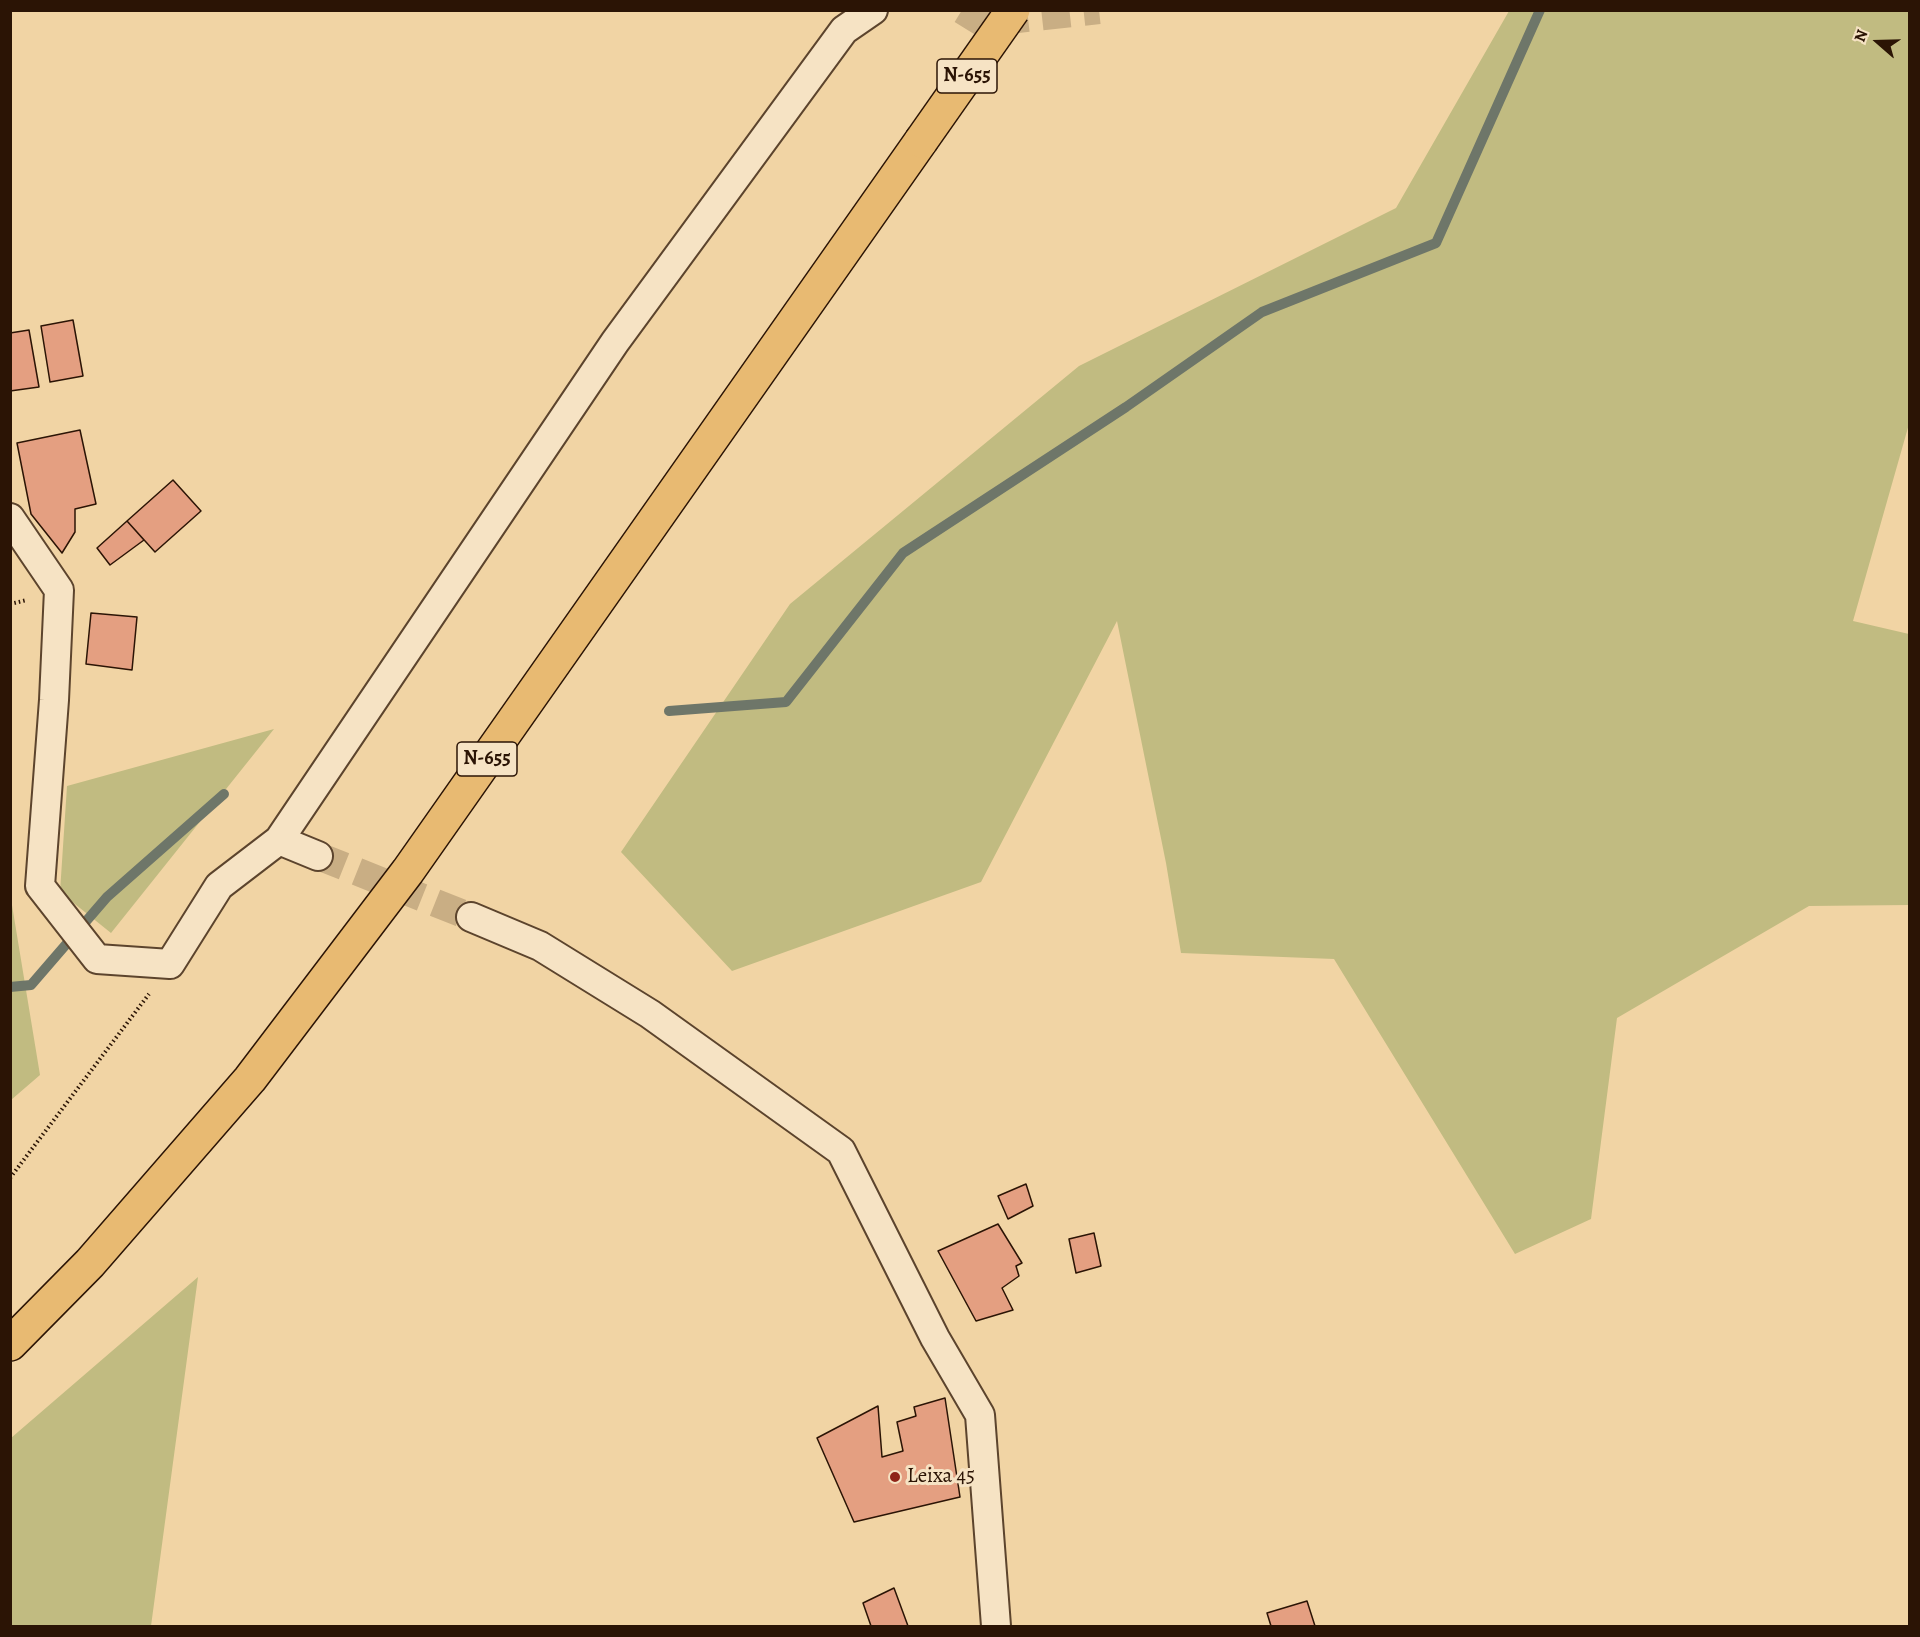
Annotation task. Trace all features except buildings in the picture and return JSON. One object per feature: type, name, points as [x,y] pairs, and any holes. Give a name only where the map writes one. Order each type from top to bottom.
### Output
[{"type":"highway","name":"N-655","points":[[10,1344],[90,1263],[250,1079],[408,871],[1013,10]]},
{"type":"street","points":[[10,518],[59,590],[53,712],[40,886],[97,959],[170,964],[219,886],[279,840],[615,342],[844,30],[873,10]]},
{"type":"street","points":[[279,840],[318,856]]},
{"type":"street","points":[[471,917],[540,946],[650,1014],[841,1151],[935,1338],[980,1415],[996,1626]]},
{"type":"path","points":[[10,1178],[82,1085],[170,964]]},
{"type":"shaded area","points":[[1509,11],[1910,11],[1909,424],[1853,621],[1909,634],[1909,905],[1809,906],[1617,1018],[1591,1219],[1515,1254],[1334,959],[1181,953],[1166,863],[1117,621],[981,882],[732,971],[621,852],[790,604],[1079,366],[1396,208]]},
{"type":"shaded area","points":[[274,729],[111,933],[60,892],[67,786]]},
{"type":"shaded area","points":[[11,899],[40,1075],[10,1100]]},
{"type":"shaded area","points":[[198,1277],[151,1626],[11,1626],[11,1438]]},
{"type":"waterway","points":[[669,711],[786,702],[903,553],[1126,407],[1262,312],[1436,243],[1540,10]]},
{"type":"waterway","points":[[10,987],[31,985],[107,897],[224,794]]},
{"type":"tunnel","points":[[962,10],[983,23],[1099,10]]},
{"type":"tunnel","points":[[318,856],[471,917]]},
{"type":"place","name":"Leixa 45","points":[[895,1477]]}]
